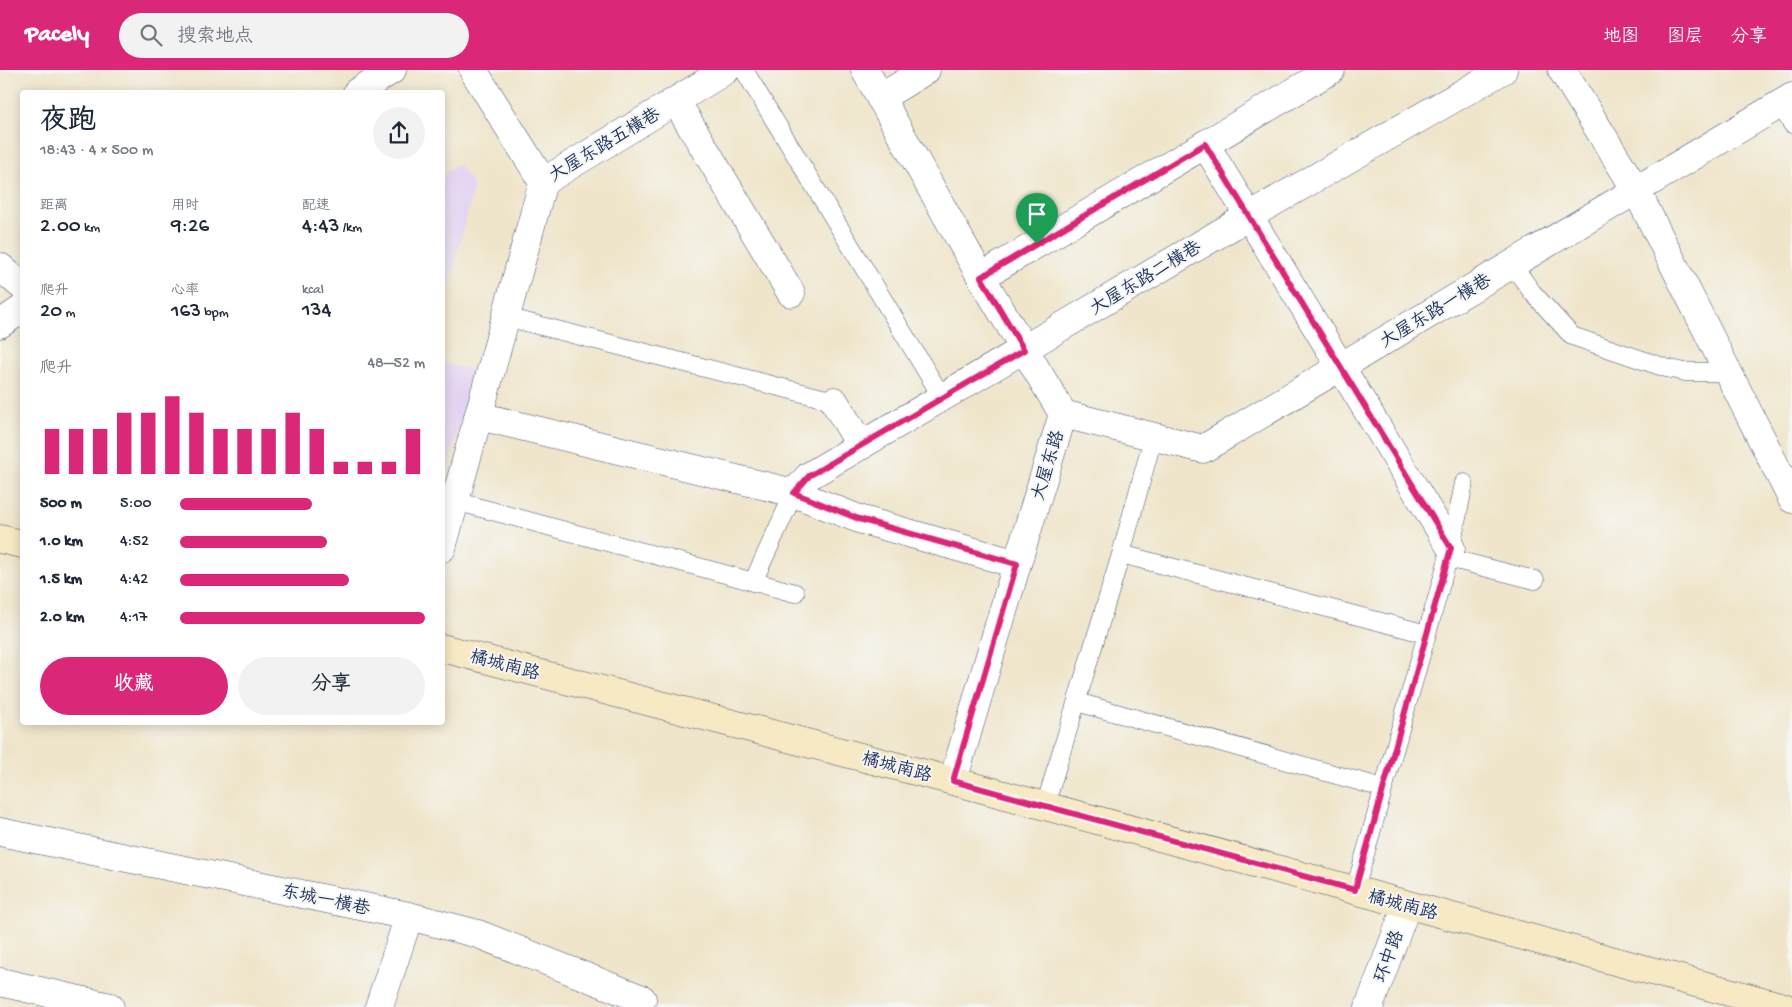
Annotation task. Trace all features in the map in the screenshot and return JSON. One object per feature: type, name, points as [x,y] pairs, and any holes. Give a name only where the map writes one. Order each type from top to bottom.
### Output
[{"type":"main road","points":[[0,539],[20,544]]},
{"type":"main road","name":"橘城南路","points":[[445,649],[953,781],[1784,1007]]},
{"type":"street","points":[[360,90],[392,70]]},
{"type":"street","name":"大屋东路五横巷","points":[[473,70],[543,182],[726,70]]},
{"type":"street","name":"大屋东路","points":[[865,70],[981,277],[1063,414],[953,781]]},
{"type":"street","points":[[880,98],[926,70]]},
{"type":"street","points":[[981,277],[1331,70]]},
{"type":"street","name":"大屋东路二横巷","points":[[794,493],[809,476],[1249,216],[1503,70]]},
{"type":"street","points":[[1562,70],[1636,190],[1792,499]]},
{"type":"street","points":[[676,100],[791,293]]},
{"type":"street","name":"大屋东路一横巷","points":[[1063,414],[1203,449],[1636,190],[1788,108]]},
{"type":"street","points":[[1205,144],[1340,366],[1450,553]]},
{"type":"street","points":[[445,537],[543,182]]},
{"type":"street","points":[[0,267],[20,284]]},
{"type":"street","points":[[0,324],[20,310]]},
{"type":"street","points":[[834,401],[860,446]]},
{"type":"street","points":[[479,416],[794,493],[859,519],[1017,564]]},
{"type":"street","name":"东城一横巷","points":[[0,832],[409,916],[478,934],[642,998]]},
{"type":"street","name":"环中路","points":[[1369,1007],[1407,905]]},
{"type":"street","points":[[379,1007],[409,916]]},
{"type":"street","points":[[0,982],[110,1007]]},
{"type":"lane","points":[[744,70],[942,397]]},
{"type":"lane","points":[[1512,264],[1532,292],[1572,336],[1666,368],[1685,372],[1728,372]]},
{"type":"lane","points":[[506,317],[834,401]]},
{"type":"lane","points":[[1045,806],[1121,554],[1153,438]]},
{"type":"lane","points":[[1355,890],[1450,553],[1464,484]]},
{"type":"lane","points":[[753,582],[794,493]]},
{"type":"lane","points":[[455,501],[795,593]]},
{"type":"lane","points":[[1450,553],[1535,580]]},
{"type":"lane","points":[[1121,554],[1427,634]]},
{"type":"lane","points":[[1077,702],[1383,788]]},
{"type":"shaded area","points":[[459,164],[474,186],[445,303],[445,174]]},
{"type":"shaded area","points":[[445,364],[474,371],[445,480]]},
{"type":"route","points":[[1205,144],[1451,548],[1355,890],[953,781],[1017,564],[859,519],[794,493],[809,476],[1024,350],[981,277],[1037,244],[1205,144]]}]
